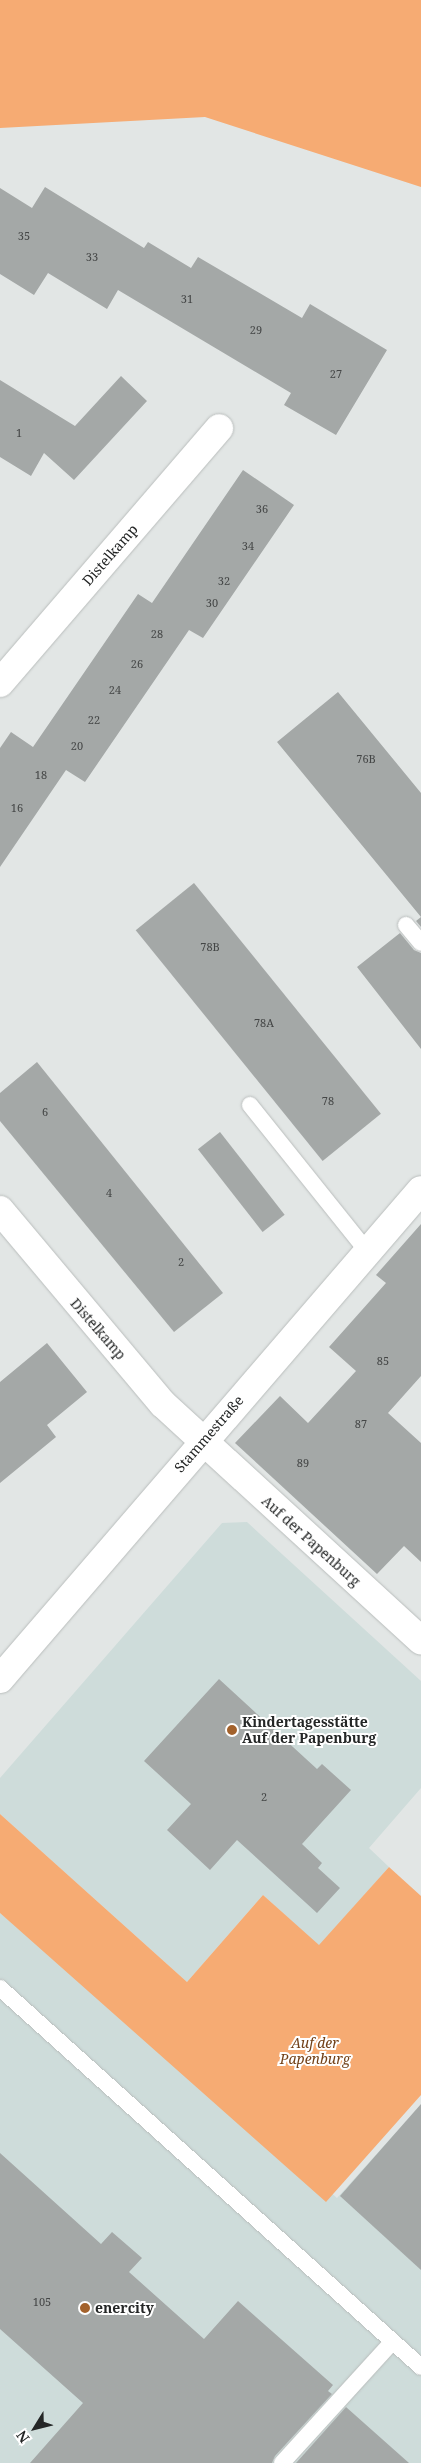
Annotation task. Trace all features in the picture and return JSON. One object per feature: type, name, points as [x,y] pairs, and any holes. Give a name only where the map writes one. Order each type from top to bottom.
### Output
[{"type":"street","name":"Distelkamp","points":[[0,683],[219,428]]},
{"type":"street","name":"Stammestraße","points":[[0,1679],[202,1442],[421,1190]]},
{"type":"street","name":"Distelkamp","points":[[0,1210],[156,1396],[202,1442]]},
{"type":"street","name":"Auf der Papenburg","points":[[202,1442],[421,1640]]},
{"type":"lane","points":[[406,925],[421,943]]},
{"type":"lane","points":[[250,1105],[367,1251]]},
{"type":"lane","points":[[0,1988],[421,2367]]},
{"type":"lane","points":[[282,2463],[392,2342]]},
{"type":"shaded area","name":"Kindertagesstätte Auf der Papenburg","points":[[247,1522],[421,1681],[421,1788],[369,1848],[389,1867],[319,1946],[263,1895],[187,1982],[0,1814],[0,1778],[222,1523]]},
{"type":"shaded area","points":[[0,1913],[237,2109],[337,2198],[409,2118],[421,2129],[421,2463],[0,2463]]},
{"type":"green space","points":[[0,0],[421,0],[421,187],[205,117],[0,128]]},
{"type":"green space","name":"Auf der Papenburg","points":[[0,1814],[187,1982],[263,1895],[319,1945],[389,1867],[421,1896],[421,2095],[326,2202],[0,1913]]},
{"type":"building","points":[[45,187],[144,248],[148,242],[191,268],[198,257],[302,318],[310,304],[387,350],[336,435],[284,405],[291,393],[118,290],[107,309],[48,273],[34,295],[0,274],[0,188],[32,208]]},
{"type":"building","points":[[121,376],[147,401],[74,480],[44,453],[31,476],[0,457],[0,380],[75,426]]},
{"type":"building","points":[[243,470],[294,505],[203,638],[189,630],[85,782],[66,770],[0,867],[0,748],[11,732],[33,747],[138,594],[152,603]]},
{"type":"building","points":[[338,692],[421,793],[421,917],[277,742]]},
{"type":"building","points":[[194,883],[381,1114],[323,1161],[136,930]]},
{"type":"building","points":[[421,917],[421,927],[416,921]]},
{"type":"building","points":[[400,933],[414,950],[421,953],[421,1049],[357,967]]},
{"type":"building","points":[[37,1062],[223,1293],[174,1332],[0,1121],[0,1093]]},
{"type":"building","points":[[220,1132],[285,1215],[263,1232],[198,1149]]},
{"type":"building","points":[[421,1224],[421,1376],[388,1413],[421,1443],[421,1562],[404,1546],[377,1574],[235,1443],[280,1396],[308,1423],[356,1371],[329,1347],[386,1283],[376,1275]]},
{"type":"building","points":[[47,1343],[87,1392],[47,1425],[56,1437],[0,1483],[0,1382]]},
{"type":"building","points":[[219,1679],[317,1769],[322,1764],[351,1790],[302,1844],[322,1863],[318,1868],[340,1888],[317,1913],[237,1840],[210,1870],[167,1830],[191,1804],[144,1761]]},
{"type":"building","points":[[421,2104],[421,2270],[340,2196]]},
{"type":"building","name":"enercity","points":[[0,2153],[101,2244],[112,2232],[142,2258],[129,2272],[204,2339],[238,2301],[333,2385],[328,2391],[332,2394],[275,2456],[272,2463],[30,2463],[83,2403],[0,2329]]},
{"type":"building","points":[[346,2407],[409,2463],[296,2463]]},
{"type":"place","name":"Kindertagesstätte Auf der Papenburg","points":[[232,1730]]},
{"type":"place","name":"enercity","points":[[85,2308]]}]
